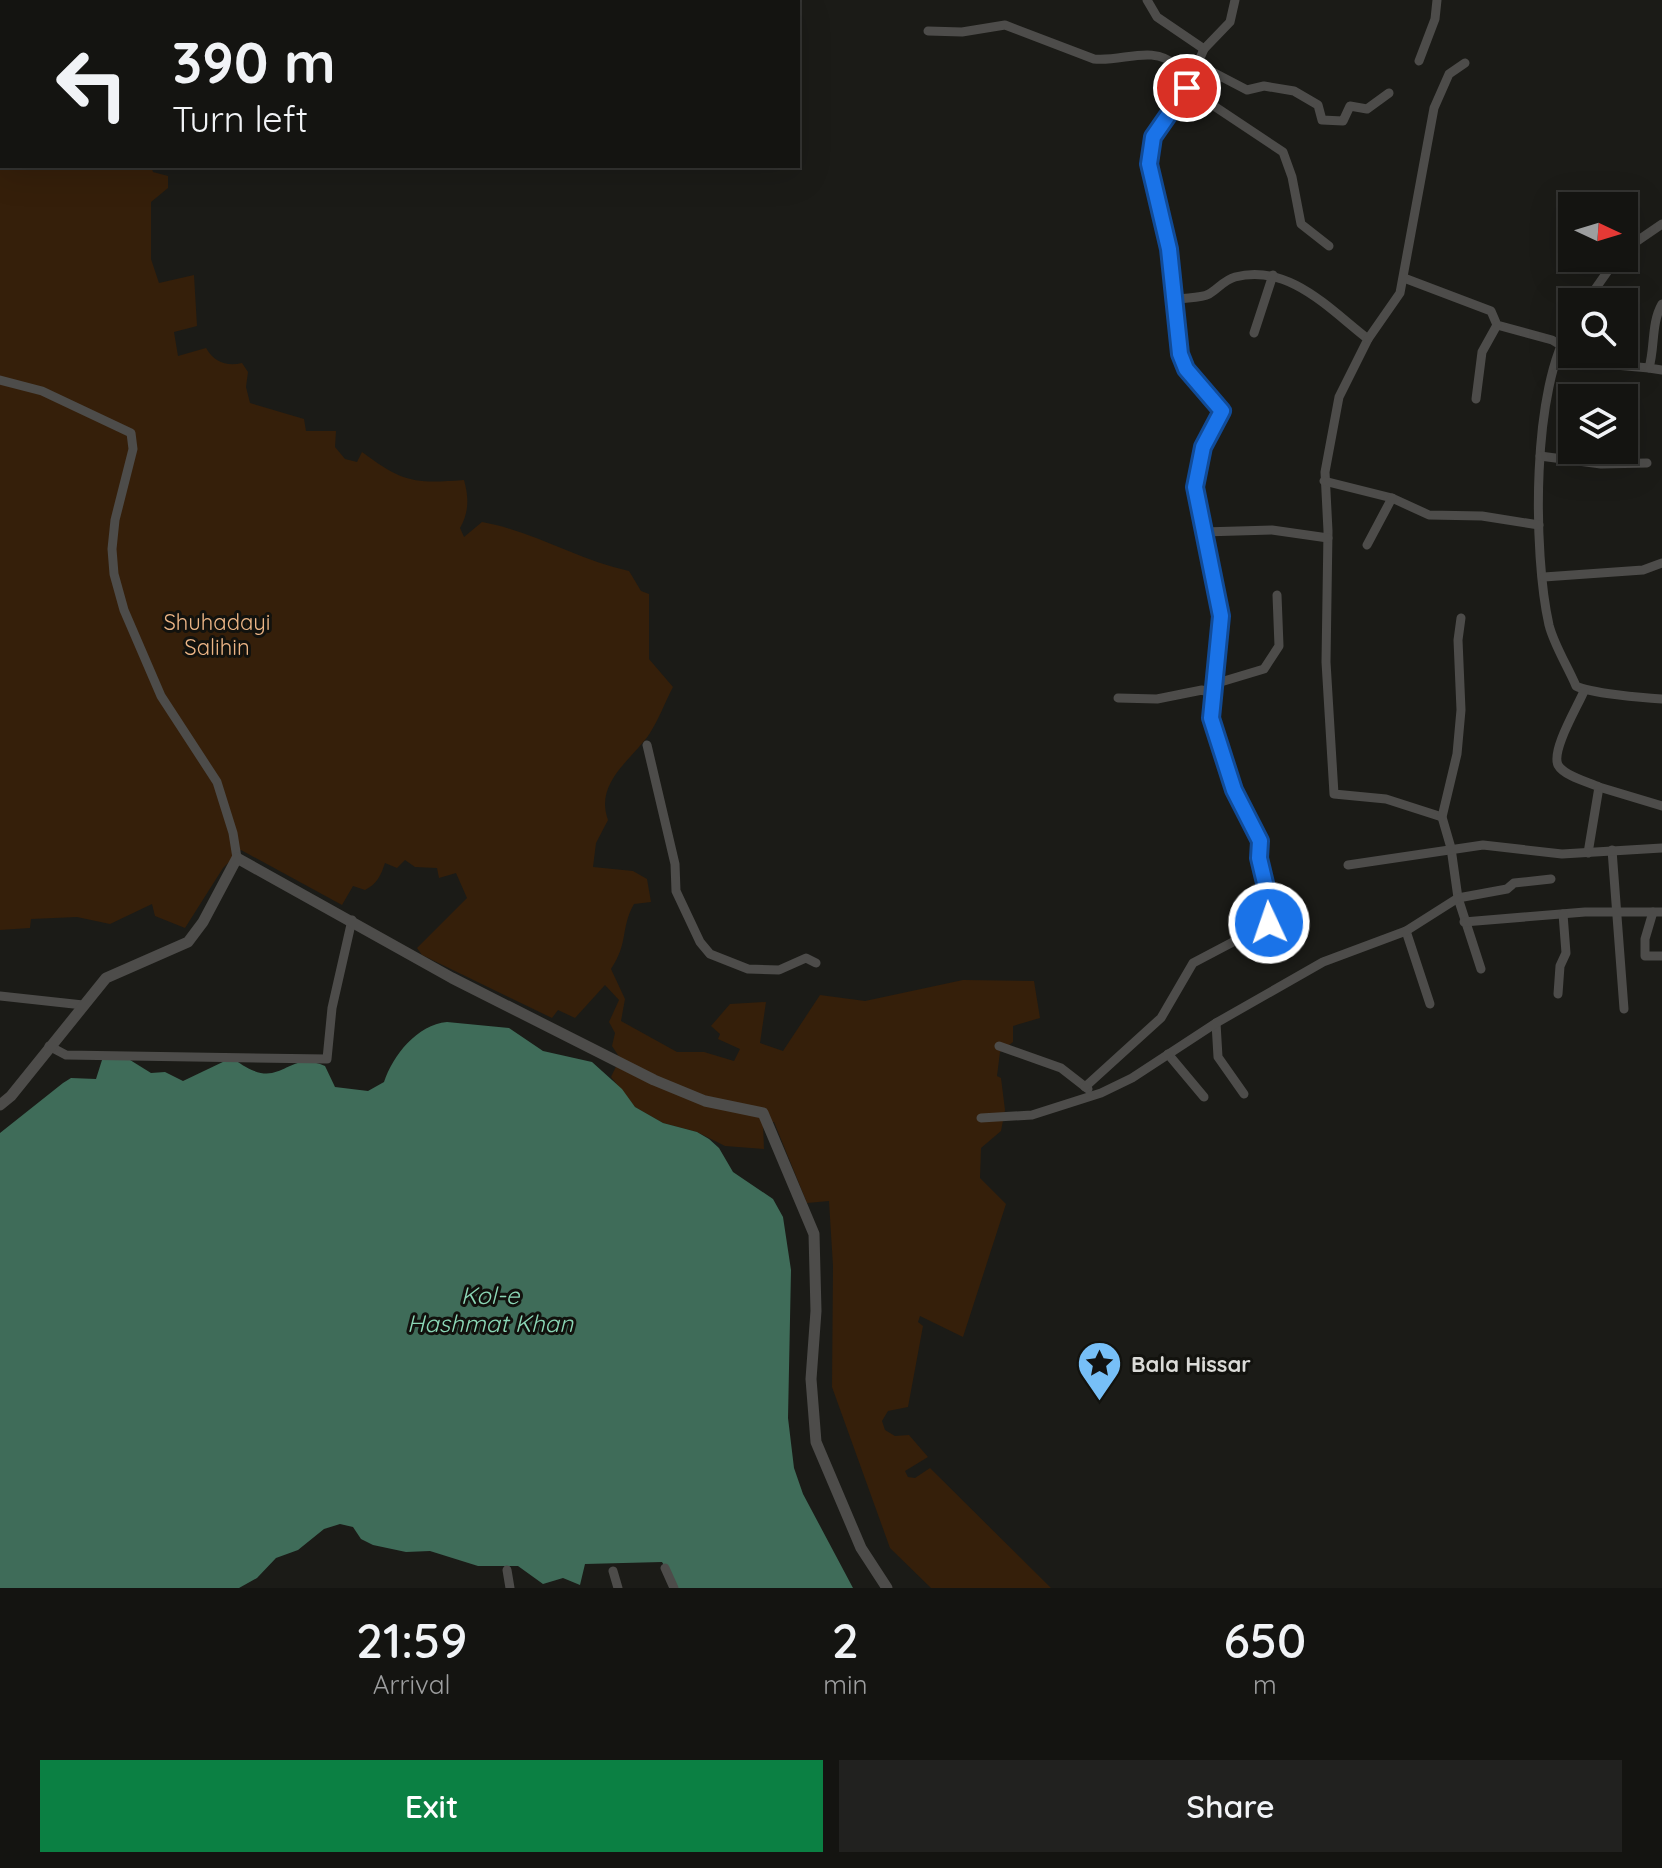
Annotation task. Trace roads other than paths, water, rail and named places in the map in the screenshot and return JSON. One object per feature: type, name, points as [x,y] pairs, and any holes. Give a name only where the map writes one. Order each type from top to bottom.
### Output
[{"type":"street","points":[[1147,0],[1166,25],[1204,49]]},
{"type":"street","points":[[1085,1087],[1161,1018],[1193,963],[1269,923],[1270,904],[1259,858],[1260,841],[1234,790],[1217,745],[1211,718],[1221,616],[1195,487],[1203,447],[1222,411],[1186,369],[1180,354],[1169,249],[1149,164],[1153,137],[1187,88],[1204,49],[1230,22],[1235,0]]},
{"type":"street","points":[[1419,61],[1435,19],[1437,0]]},
{"type":"street","points":[[928,31],[962,32],[1005,25],[1094,59],[1153,53],[1168,58],[1177,66],[1199,65],[1247,90],[1264,86],[1294,91],[1318,105],[1322,120],[1343,121],[1350,106],[1367,109],[1389,93]]},
{"type":"street","points":[[1442,817],[1386,799],[1334,794],[1326,662],[1328,538],[1324,481],[1339,397],[1368,339],[1400,293],[1406,247],[1434,108],[1449,74],[1465,63]]},
{"type":"street","points":[[1187,88],[1283,152],[1292,177],[1301,224],[1329,246]]},
{"type":"street","points":[[1638,240],[1662,224]]},
{"type":"street","points":[[1173,300],[1207,295],[1230,278],[1253,273],[1273,275],[1327,304],[1368,339]]},
{"type":"street","points":[[1254,333],[1273,275]]},
{"type":"street","points":[[1404,278],[1491,311],[1497,325]]},
{"type":"street","points":[[1649,368],[1654,350],[1655,316],[1662,304]]},
{"type":"street","points":[[1497,325],[1552,340],[1558,345]]},
{"type":"street","points":[[1476,399],[1482,352],[1497,325]]},
{"type":"street","points":[[1558,358],[1540,456],[1539,525],[1549,626],[1576,686],[1584,691],[1605,690],[1620,696],[1662,699]]},
{"type":"street","points":[[1638,367],[1662,370]]},
{"type":"street","points":[[0,380],[42,391],[131,433],[133,449],[112,549],[114,574],[124,610],[161,696],[217,782],[233,833],[237,858],[188,942],[106,978],[11,1096],[0,1105]]},
{"type":"street","points":[[1540,456],[1601,464],[1647,463]]},
{"type":"street","points":[[1324,481],[1392,498],[1429,515],[1482,516],[1539,525]]},
{"type":"street","points":[[1367,545],[1392,498]]},
{"type":"street","points":[[1203,532],[1272,530],[1328,538]]},
{"type":"street","points":[[1544,577],[1643,570],[1662,563]]},
{"type":"street","points":[[1118,698],[1157,699],[1213,689],[1264,669],[1279,646],[1277,595]]},
{"type":"street","points":[[1461,618],[1458,640],[1460,724],[1442,817],[1451,848],[1464,922],[1481,969]]},
{"type":"street","points":[[1584,691],[1565,730],[1557,757],[1559,765],[1599,787],[1662,806]]},
{"type":"street","points":[[647,745],[675,864],[676,891],[700,942],[710,954],[748,969],[779,970],[806,958],[816,963]]},
{"type":"street","points":[[1588,853],[1599,787]]},
{"type":"street","points":[[1348,865],[1483,845],[1538,853],[1662,848]]},
{"type":"street","points":[[1612,850],[1624,1009]]},
{"type":"street","points":[[237,858],[452,978],[654,1080],[705,1101],[763,1113],[814,1234],[817,1264],[811,1379],[816,1442],[861,1548],[887,1588]]},
{"type":"street","points":[[981,1118],[1032,1115],[1098,1094],[1323,962],[1406,931],[1458,898],[1507,889],[1514,883],[1551,879]]},
{"type":"street","points":[[1464,922],[1615,911],[1658,912],[1645,939],[1645,956],[1662,956]]},
{"type":"street","points":[[1558,994],[1560,966],[1566,953],[1563,914]]},
{"type":"street","points":[[49,1046],[66,1055],[327,1059],[332,1008],[352,920]]},
{"type":"street","points":[[1406,931],[1430,1004]]},
{"type":"street","points":[[0,996],[83,1005]]},
{"type":"street","points":[[1216,1023],[1218,1057],[1244,1094]]},
{"type":"street","points":[[999,1046],[1061,1068],[1098,1094]]},
{"type":"street","points":[[1168,1054],[1204,1097]]},
{"type":"street","points":[[665,1568],[674,1588]]},
{"type":"street","points":[[507,1570],[510,1588]]},
{"type":"street","points":[[613,1571],[618,1588]]},
{"type":"water","name":"Kol-e Hashmat Khan","points":[[447,1022],[509,1028],[543,1051],[592,1062],[622,1089],[635,1107],[663,1123],[697,1132],[709,1139],[719,1148],[733,1172],[773,1199],[783,1217],[791,1270],[788,1418],[794,1468],[803,1494],[853,1588],[678,1588],[662,1562],[585,1564],[580,1585],[563,1578],[543,1584],[518,1566],[478,1566],[430,1551],[406,1552],[373,1545],[361,1539],[353,1527],[340,1524],[324,1529],[298,1550],[276,1558],[257,1578],[239,1588],[0,1588],[0,1133],[63,1083],[71,1078],[96,1079],[102,1060],[122,1055],[151,1073],[165,1072],[183,1081],[227,1060],[234,1059],[263,1073],[311,1062],[325,1066],[335,1087],[368,1091],[384,1082],[393,1062],[416,1035],[436,1024]]},
{"type":"place","name":"Bala Hissar","points":[[1100,1403]]},
{"type":"park label","name":"Shuhadayi Salihin","points":[[217,634]]}]
